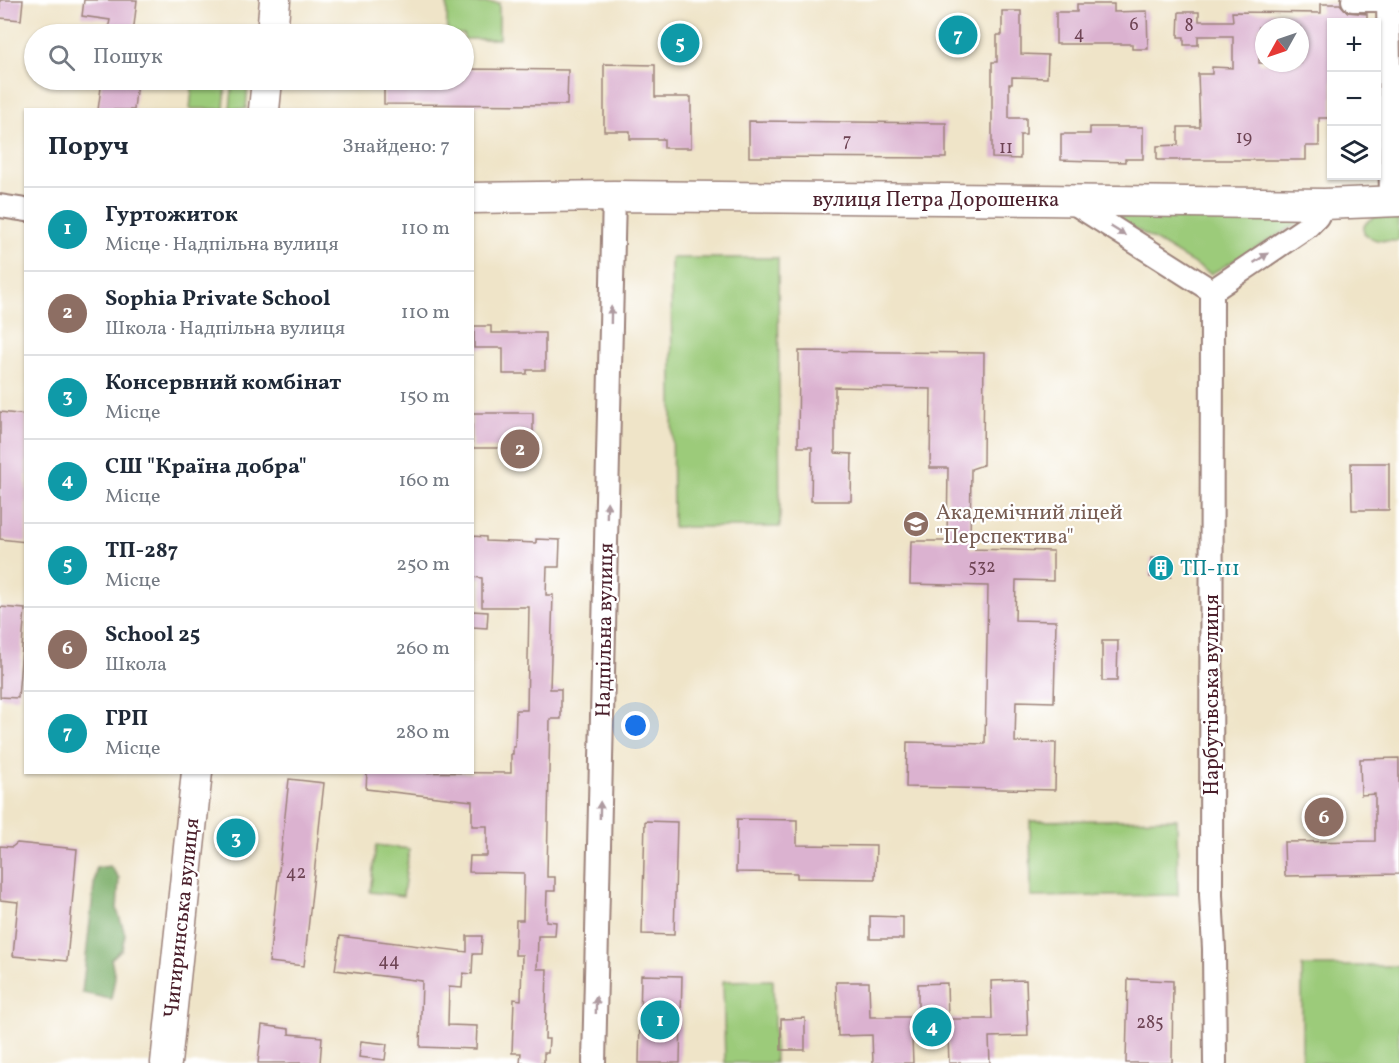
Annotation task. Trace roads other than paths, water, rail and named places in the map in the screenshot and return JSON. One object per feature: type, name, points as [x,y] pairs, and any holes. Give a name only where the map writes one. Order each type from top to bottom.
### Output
[{"type":"main road","points":[[273,24],[275,0]]},
{"type":"main road","points":[[264,108],[266,90]]},
{"type":"main road","name":"вулиця Петра Дорошенка","points":[[474,198],[614,196],[1324,204],[1395,201]]},
{"type":"main road","name":"Чигиринська вулиця","points":[[166,1063],[196,774]]},
{"type":"street","points":[[1353,0],[1396,0]]},
{"type":"street","points":[[1388,0],[1395,201]]},
{"type":"street","name":"Надпільна вулиця","points":[[594,1063],[614,196]]},
{"type":"street","points":[[1069,200],[1212,291],[1308,226],[1317,217],[1324,204]]},
{"type":"street","points":[[0,206],[24,210]]},
{"type":"street","name":"Нарбутівська вулиця","points":[[1212,291],[1211,895],[1215,1063]]},
{"type":"place","name":"ГРП","points":[[958,35]]},
{"type":"place","name":"ТП-287","points":[[680,43]]},
{"type":"place","name":"Sophia Private School","points":[[520,449]]},
{"type":"place","name":"Академічний ліцей \"Перспектива\"","points":[[916,524]]},
{"type":"place","name":"ТП-111","points":[[1161,568]]},
{"type":"place","name":"School 25","points":[[1324,817]]},
{"type":"place","name":"Консервний комбінат","points":[[236,838]]},
{"type":"place","name":"Гуртожиток","points":[[660,1020]]},
{"type":"place","name":"СШ \"Країна добра\"","points":[[932,1027]]}]
